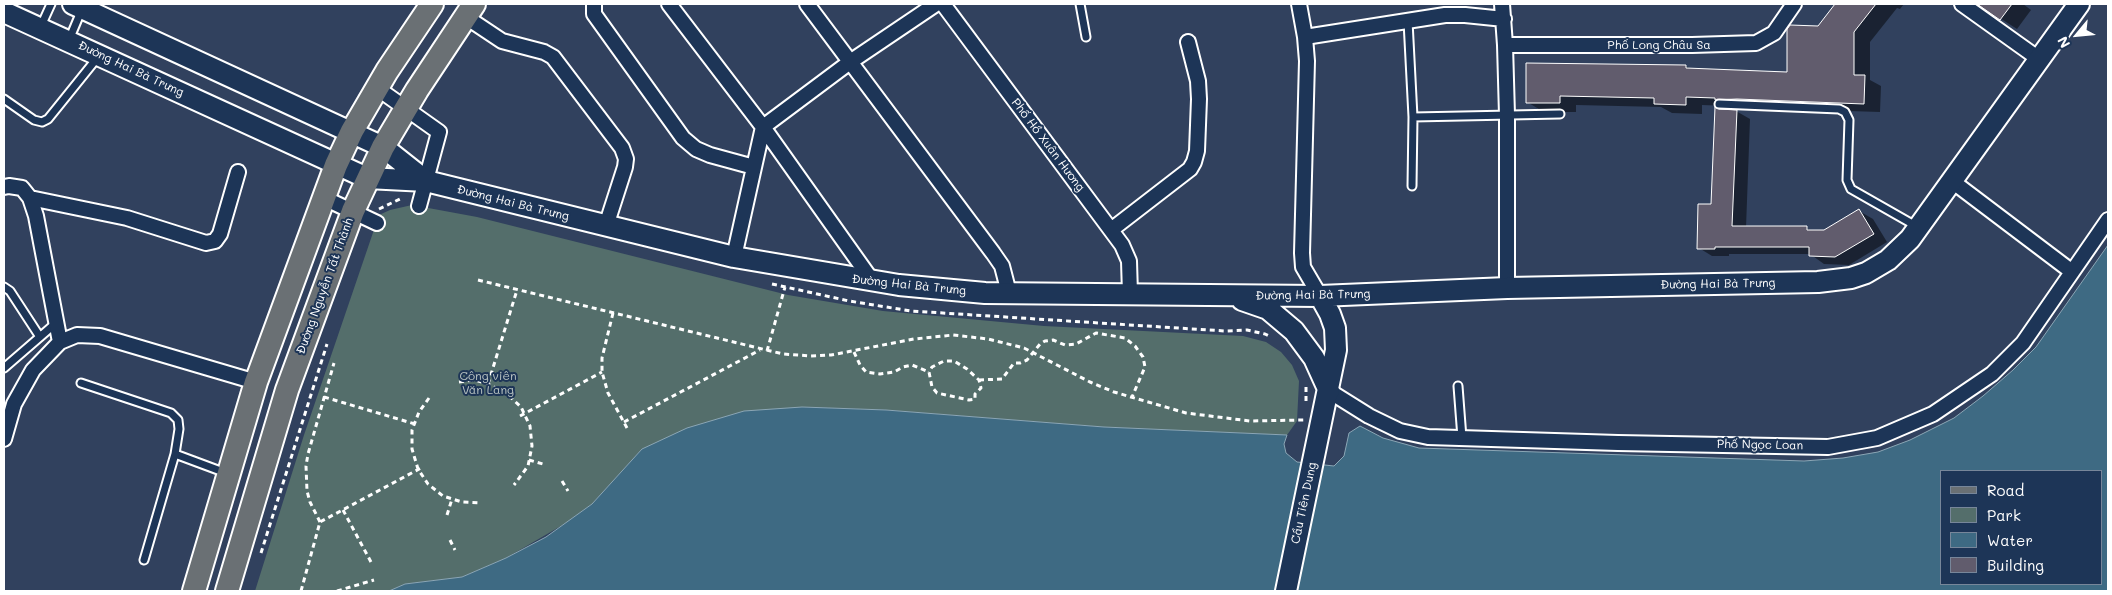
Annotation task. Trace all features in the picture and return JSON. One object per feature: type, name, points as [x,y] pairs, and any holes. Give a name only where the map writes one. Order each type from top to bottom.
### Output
[{"type":"main road","points":[[194,591],[256,382],[336,166],[352,131],[377,88],[406,40],[432,4]]},
{"type":"main road","name":"Đường Nguyễn Tất Thành","points":[[228,591],[287,390],[353,211],[383,147],[470,10]]},
{"type":"street","points":[[594,4],[594,14],[682,138],[696,149],[710,155],[754,167]]},
{"type":"street","points":[[670,4],[763,127],[873,282]]},
{"type":"street","points":[[807,4],[1002,266],[1009,293]]},
{"type":"street","points":[[734,257],[763,127],[850,62],[936,4]]},
{"type":"street","name":"Phố Hồ Xuân Hương","points":[[943,4],[1122,245],[1129,261],[1130,294]]},
{"type":"street","points":[[1299,4],[1307,61],[1302,260],[1303,267],[1320,296]]},
{"type":"street","points":[[1502,4],[1507,115],[1507,288]]},
{"type":"street","name":"Phố Long Châu Sa","points":[[1505,45],[1756,43],[1774,33],[1794,4]]},
{"type":"street","points":[[1962,4],[2038,59]]},
{"type":"street","name":"Đường Hai Bà Trưng","points":[[4,12],[336,166],[367,178],[426,181],[734,257],[873,282],[946,290],[1009,293],[1320,296],[1507,288],[1818,282],[1851,278],[1873,270],[1903,247],[1919,227],[2079,4]]},
{"type":"street","name":"Đường Hai Bà Trưng","points":[[80,5],[352,131],[383,147],[426,181]]},
{"type":"street","points":[[470,10],[502,41],[544,52],[553,57],[622,148],[626,159],[625,167],[606,226]]},
{"type":"street","points":[[1305,37],[1458,15],[1504,19]]},
{"type":"street","points":[[1111,230],[1190,169],[1194,162],[1197,151],[1199,99],[1198,82],[1188,42]]},
{"type":"street","points":[[377,88],[440,132],[419,206]]},
{"type":"street","points":[[30,198],[128,218],[206,243],[215,241],[220,234],[238,172]]},
{"type":"street","points":[[1952,181],[2071,271]]},
{"type":"street","points":[[4,187],[22,188],[30,198],[36,216],[60,342]]},
{"type":"street","points":[[324,198],[377,223]]},
{"type":"street","name":"Phố Ngọc Loan","points":[[1329,391],[1369,416],[1400,431],[1428,437],[1828,447],[1877,438],[1933,414],[1992,374],[2023,343],[2108,220]]},
{"type":"street","points":[[1213,295],[1232,297],[1256,304],[1276,314],[1306,344],[1318,364],[1329,391]]},
{"type":"street","name":"Cầu Tiên Dung","points":[[1286,591],[1314,417],[1329,391],[1336,350],[1334,328],[1330,314],[1320,296]]},
{"type":"street","points":[[4,439],[14,404],[33,370],[60,342],[77,335],[100,336],[256,382]]},
{"type":"lane","points":[[40,28],[51,4]]},
{"type":"lane","points":[[1080,4],[1086,37]]},
{"type":"lane","points":[[69,41],[80,5]]},
{"type":"lane","points":[[1408,21],[1413,118],[1412,186]]},
{"type":"lane","points":[[4,99],[34,120],[42,122],[48,119],[100,55]]},
{"type":"lane","points":[[1719,104],[1839,109],[1844,112],[1849,120],[1847,180],[1851,189],[1919,227]]},
{"type":"lane","points":[[1413,118],[1560,114]]},
{"type":"lane","points":[[4,287],[10,291],[40,337]]},
{"type":"lane","points":[[4,368],[56,323]]},
{"type":"lane","points":[[80,383],[171,413],[178,420],[179,429],[175,454],[144,560]]},
{"type":"lane","points":[[1458,386],[1462,438]]},
{"type":"lane","points":[[175,454],[228,474]]},
{"type":"path","points":[[478,280],[783,354],[811,356],[854,352],[914,339],[953,336],[988,339],[1033,352],[1090,382],[1132,398],[1186,413],[1250,420],[1314,417]]},
{"type":"path","points":[[767,350],[785,287]]},
{"type":"path","points":[[488,384],[517,290]]},
{"type":"path","points":[[612,313],[602,358],[602,372],[608,393],[627,428]]},
{"type":"path","points":[[979,380],[1002,379],[1014,363],[1027,360],[1045,341],[1053,340],[1065,344],[1076,344],[1096,334],[1125,338],[1135,346],[1143,357],[1145,367],[1132,398]]},
{"type":"path","points":[[260,554],[329,338]]},
{"type":"path","points":[[624,422],[761,349]]},
{"type":"path","points":[[854,352],[860,365],[866,372],[880,374],[894,372],[912,365],[929,372]]},
{"type":"path","points":[[944,361],[954,361],[979,380],[981,388],[975,394],[975,399],[969,400],[937,393],[932,387],[929,372],[932,367],[944,361]]},
{"type":"path","points":[[301,591],[320,522],[307,491],[306,466],[334,363]]},
{"type":"path","points":[[520,416],[602,372]]},
{"type":"path","points":[[459,382],[474,380],[488,384],[506,392],[521,407],[530,426],[532,446],[528,466],[514,485]]},
{"type":"path","points":[[324,398],[415,424]]},
{"type":"path","points":[[429,398],[419,412],[412,430],[412,449],[419,468],[428,484],[443,496],[462,502],[481,503]]},
{"type":"path","points":[[529,460],[543,464]]},
{"type":"path","points":[[320,522],[419,468]]},
{"type":"path","points":[[562,481],[568,491]]},
{"type":"path","points":[[447,515],[452,499]]},
{"type":"path","points":[[343,510],[371,562]]},
{"type":"path","points":[[450,540],[455,550]]},
{"type":"path","points":[[336,591],[374,580]]},
{"type":"green space","name":"Công viên Văn Lang","points":[[412,205],[477,217],[788,295],[883,311],[1044,326],[1243,336],[1266,342],[1281,352],[1292,365],[1299,381],[1297,421],[1287,435],[1104,427],[886,410],[802,407],[642,449],[592,504],[566,523],[506,558],[462,577],[405,584],[389,591],[255,591],[304,435],[379,215],[390,210]]},
{"type":"water","points":[[2108,245],[2108,591],[389,591],[405,584],[462,577],[506,558],[546,537],[592,504],[642,449],[687,428],[744,411],[802,407],[886,410],[1104,427],[1287,435],[1284,444],[1286,453],[1297,462],[1334,466],[1344,456],[1349,433],[1360,426],[1383,438],[1419,448],[1804,461],[1843,458],[1878,452],[1910,440],[1954,418],[2013,370],[2036,347]]},
{"type":"building","points":[[1835,4],[1876,4],[1854,32],[1854,75],[1865,75],[1864,104],[1737,99],[1715,100],[1715,98],[1686,97],[1686,105],[1654,104],[1654,98],[1560,96],[1560,103],[1526,103],[1526,63],[1686,65],[1686,68],[1787,72],[1787,29],[1790,25],[1818,26]]},
{"type":"building","points":[[1977,4],[2012,4],[2000,20]]},
{"type":"building","points":[[1715,107],[1737,110],[1732,226],[1807,226],[1807,230],[1824,230],[1859,209],[1874,234],[1835,257],[1809,256],[1809,247],[1715,247],[1715,249],[1697,249],[1698,204],[1711,204]]}]
